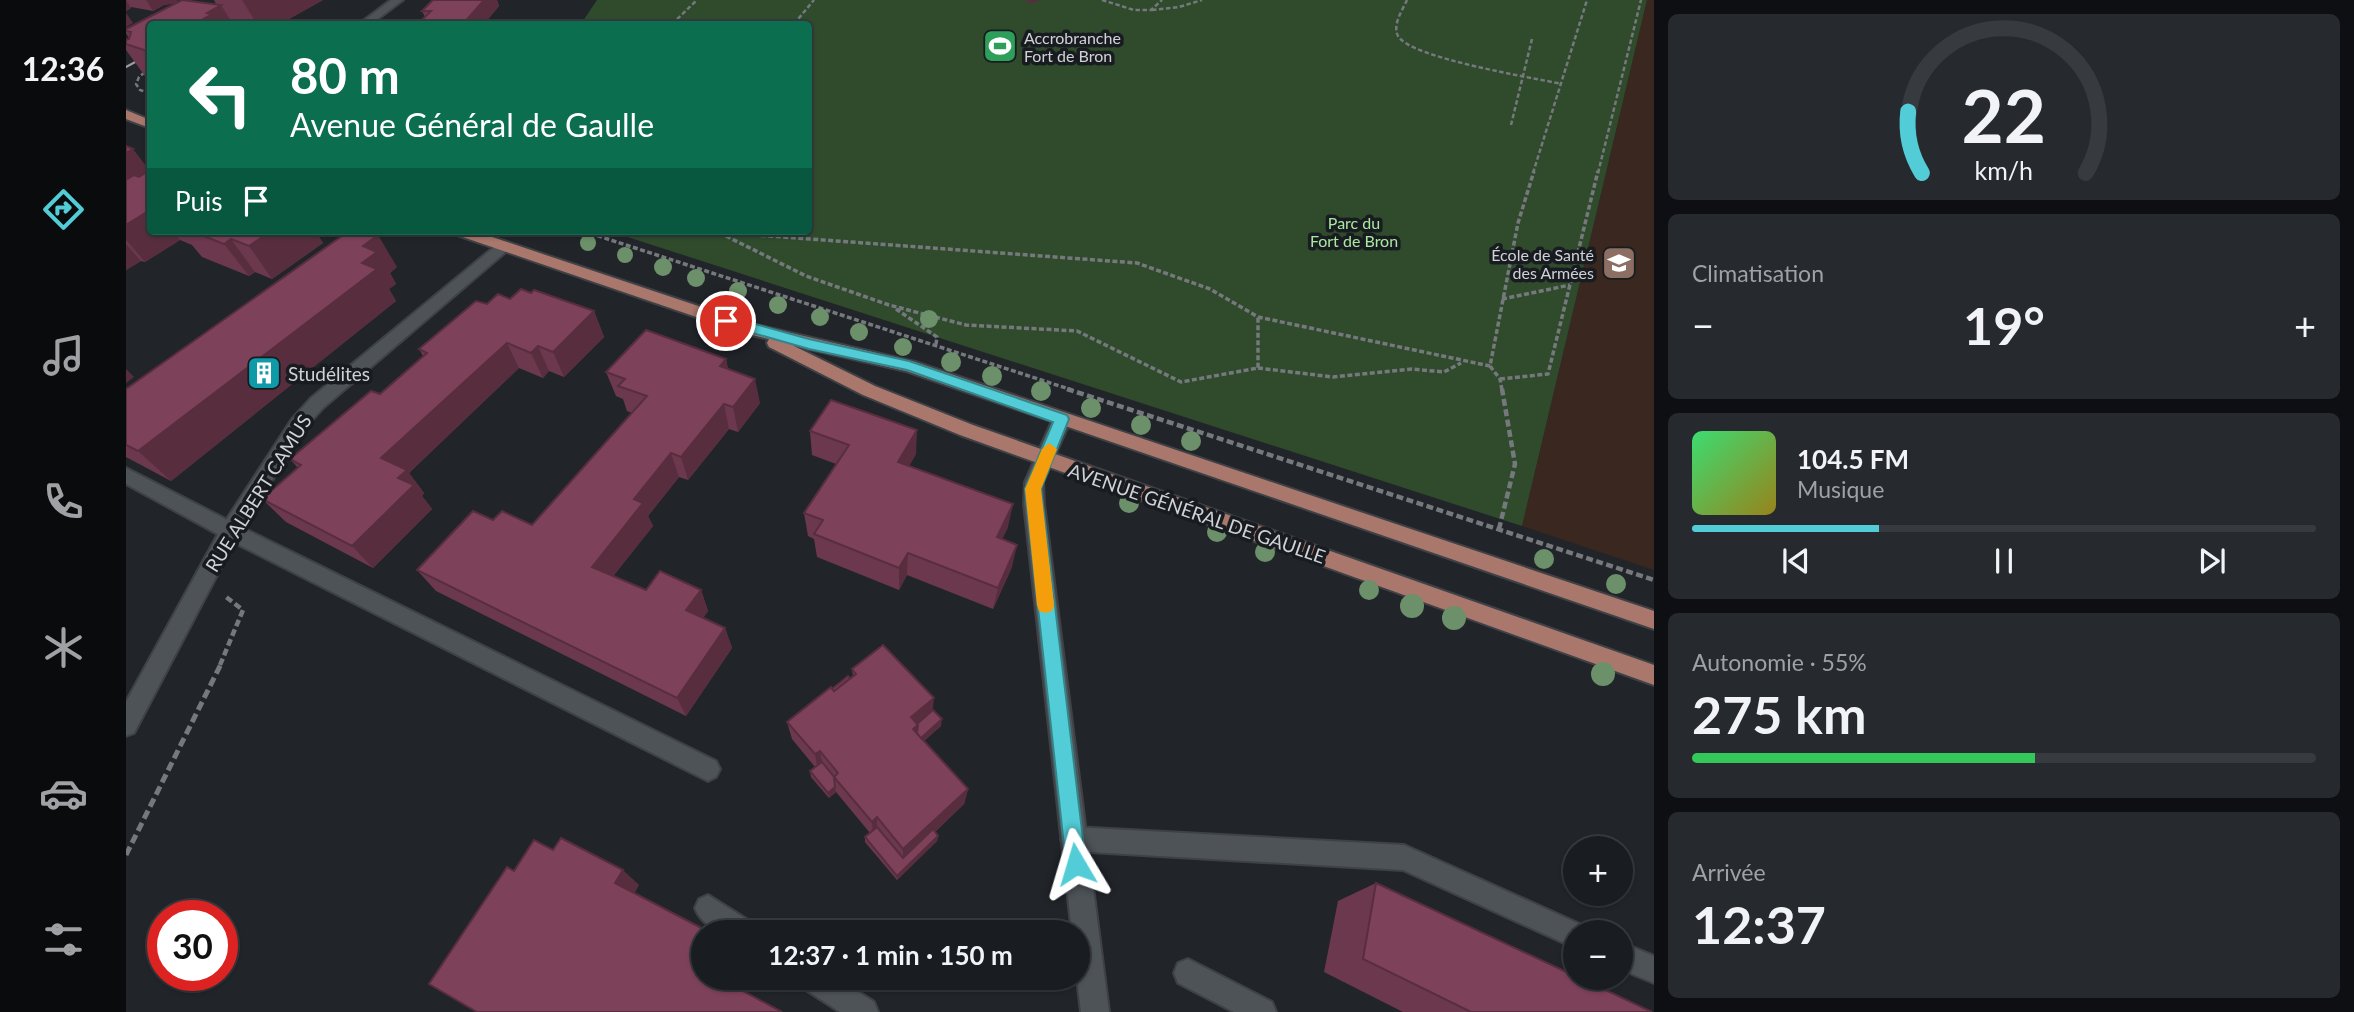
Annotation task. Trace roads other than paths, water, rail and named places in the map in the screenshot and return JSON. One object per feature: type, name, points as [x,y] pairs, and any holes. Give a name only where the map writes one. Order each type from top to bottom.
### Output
[{"type":"main road","points":[[126,114],[147,123]]},
{"type":"main road","name":"AVENUE GÉNÉRAL DE GAULLE","points":[[470,235],[749,329],[909,366],[1654,620]]},
{"type":"main road","name":"AVENUE GÉNÉRAL DE GAULLE","points":[[749,329],[824,371],[896,404],[1654,676]]},
{"type":"street","points":[[368,21],[398,0]]},
{"type":"street","name":"RUE ALBERT CAMUS","points":[[126,725],[230,531],[298,424],[317,403],[504,246]]},
{"type":"street","points":[[1062,419],[1034,482],[1034,504],[1095,1012]]},
{"type":"street","points":[[126,475],[230,531],[708,769]]},
{"type":"street","points":[[1073,839],[1404,858],[1563,930]]},
{"type":"street","points":[[708,908],[726,920]]},
{"type":"street","points":[[1633,961],[1654,970]]},
{"type":"street","points":[[1188,973],[1262,1012]]},
{"type":"street","points":[[831,990],[864,1012]]},
{"type":"tram line","points":[[126,67],[147,56]]},
{"type":"place","name":"Accrobranche Fort de Bron","points":[[1000,46]]},
{"type":"place","name":"École de Santé des Armées","points":[[1619,263]]},
{"type":"place","name":"Studélites","points":[[264,373]]},
{"type":"park label","name":"Parc du Fort de Bron","points":[[1354,231]]}]
